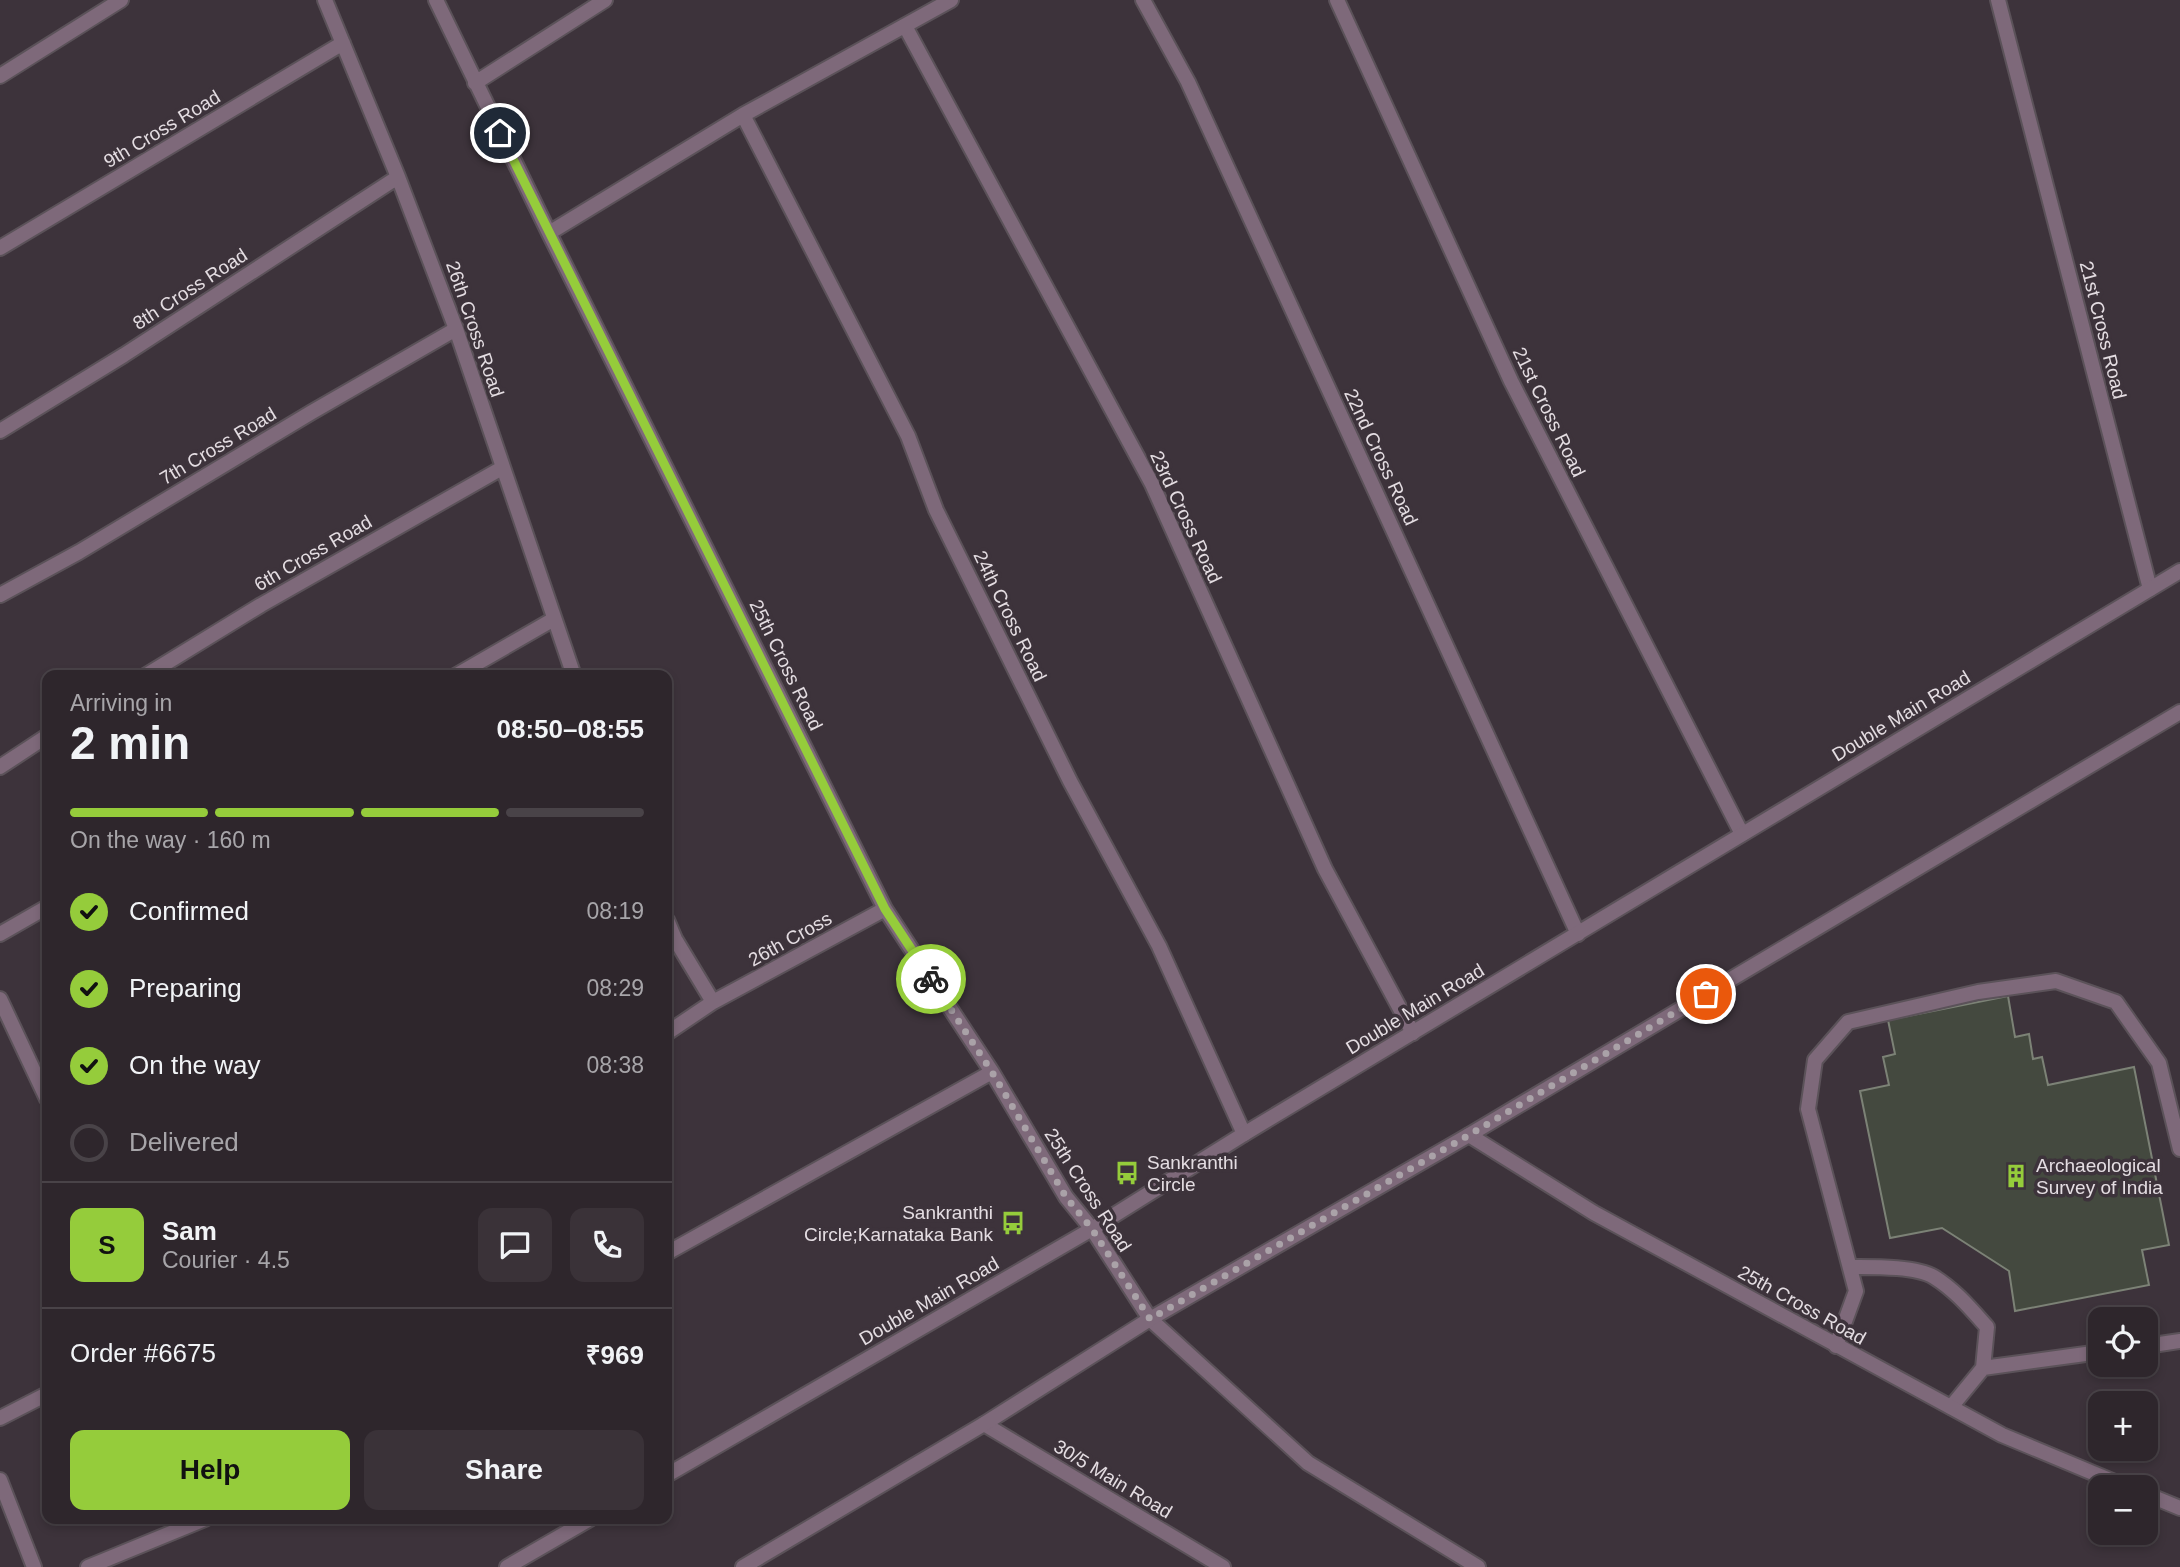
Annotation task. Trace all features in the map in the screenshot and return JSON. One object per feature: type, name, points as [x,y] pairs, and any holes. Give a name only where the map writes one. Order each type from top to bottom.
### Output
[{"type":"street","points":[[0,76],[121,0]]},
{"type":"street","name":"26th Cross Road","points":[[325,0],[398,177],[456,329],[571,670]]},
{"type":"street","name":"25th Cross Road","points":[[436,0],[885,909],[992,1072],[1066,1197],[1092,1229],[1150,1319],[1308,1462],[1478,1567]]},
{"type":"street","points":[[475,83],[605,0]]},
{"type":"street","points":[[549,233],[743,115],[951,0]]},
{"type":"street","name":"22nd Cross Road","points":[[1143,0],[1188,82],[1578,934]]},
{"type":"street","name":"21st Cross Road","points":[[1337,0],[1511,381],[1742,834]]},
{"type":"street","name":"21st Cross Road","points":[[1998,0],[2150,589]]},
{"type":"street","name":"23rd Cross Road","points":[[905,26],[1152,484],[1325,869],[1413,1033]]},
{"type":"street","name":"9th Cross Road","points":[[0,248],[343,43]]},
{"type":"street","name":"24th Cross Road","points":[[743,115],[908,436],[936,510],[1070,780],[1159,947],[1244,1135]]},
{"type":"street","name":"8th Cross Road","points":[[0,431],[124,355],[398,177]]},
{"type":"street","name":"7th Cross Road","points":[[0,595],[79,552],[456,329]]},
{"type":"street","name":"6th Cross Road","points":[[155,670],[261,605],[502,468]]},
{"type":"street","name":"Double Main Road","points":[[672,1472],[1092,1229],[2180,571]]},
{"type":"street","points":[[466,670],[554,620]]},
{"type":"street","points":[[743,1567],[984,1424],[1150,1319],[1469,1135],[2180,712]]},
{"type":"street","points":[[0,767],[42,739]]},
{"type":"street","name":"26th Cross","points":[[672,1030],[713,1002],[885,909]]},
{"type":"street","points":[[0,934],[42,910]]},
{"type":"street","points":[[672,934],[713,1002]]},
{"type":"street","points":[[1836,1346],[1856,1291],[1808,1109],[1815,1060],[1848,1021],[1978,992],[2056,981],[2116,1002],[2159,1063],[2180,1149]]},
{"type":"street","points":[[0,999],[41,1071]]},
{"type":"street","points":[[672,1249],[992,1072]]},
{"type":"street","name":"25th Cross Road","points":[[1469,1135],[1594,1213],[1836,1346],[2002,1435],[2098,1475]]},
{"type":"street","points":[[1851,1267],[1889,1267],[1931,1275],[1958,1294],[1987,1327],[1983,1368],[1951,1408]]},
{"type":"street","points":[[2158,1344],[2180,1341]]},
{"type":"street","points":[[1983,1368],[2088,1354]]},
{"type":"street","points":[[0,1418],[42,1397]]},
{"type":"street","name":"30/5 Main Road","points":[[984,1424],[1223,1567]]},
{"type":"street","points":[[0,1480],[34,1567]]},
{"type":"street","points":[[2158,1499],[2180,1508]]},
{"type":"street","points":[[88,1567],[193,1524]]},
{"type":"street","points":[[507,1567],[581,1524]]},
{"type":"building","name":"Archaeological Survey of India","points":[[2008,996],[2015,1037],[2029,1034],[2033,1059],[2042,1057],[2048,1085],[2134,1067],[2169,1245],[2142,1250],[2149,1285],[2015,1311],[2009,1271],[1942,1228],[1890,1238],[1860,1091],[1889,1085],[1883,1057],[1895,1054],[1888,1020]]},
{"type":"way so far","points":[[931,979],[992,1072],[1066,1197],[1092,1229],[1150,1319],[1469,1135],[1706,994]]},
{"type":"place","name":"Sankranthi Circle","points":[[1127,1173]]},
{"type":"place","name":"Archaeological Survey of India","points":[[2016,1176]]},
{"type":"place","name":"Sankranthi Circle;Karnataka Bank","points":[[1013,1223]]},
{"type":"route","points":[[500,133],[885,909],[931,979]]}]
